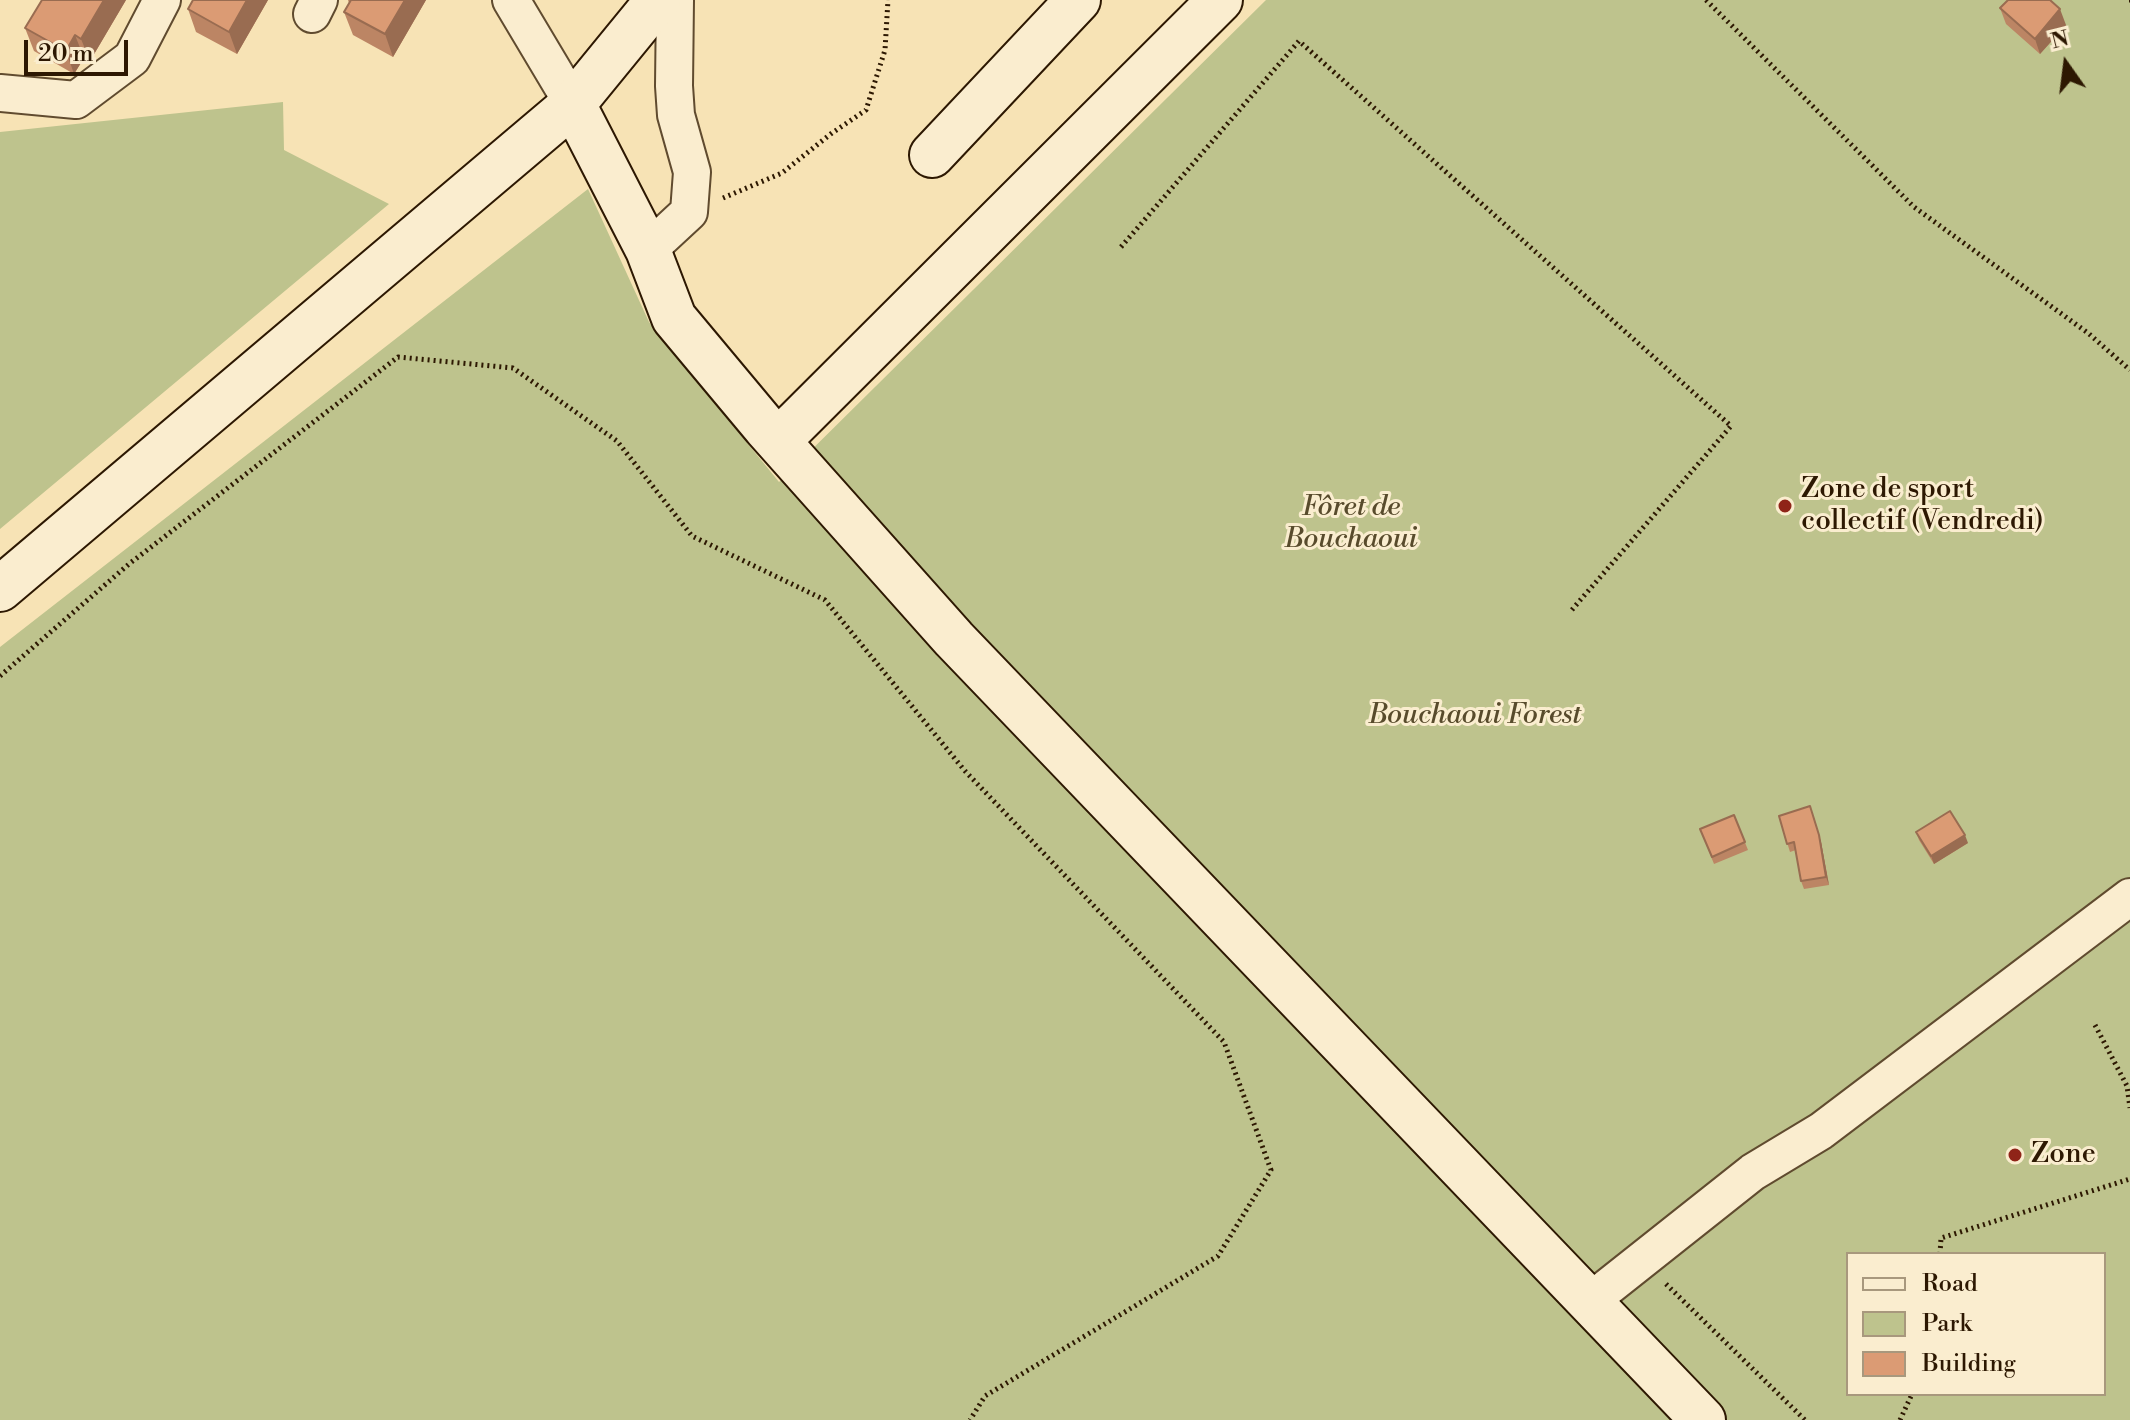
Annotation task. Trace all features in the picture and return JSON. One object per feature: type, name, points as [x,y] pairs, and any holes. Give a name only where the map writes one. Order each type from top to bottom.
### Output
[{"type":"street","points":[[0,93],[76,100],[132,58],[162,0]]},
{"type":"street","points":[[511,0],[573,104],[648,250],[674,318],[778,441],[954,639],[1703,1420]]},
{"type":"street","points":[[0,589],[573,104],[658,0]]},
{"type":"street","points":[[648,250],[689,212],[692,172],[676,115],[674,86],[675,0]]},
{"type":"street","points":[[932,155],[1078,0]]},
{"type":"street","points":[[778,441],[1220,0]]},
{"type":"street","points":[[1589,1302],[1753,1172],[1821,1131],[2130,897]]},
{"type":"path","points":[[689,212],[782,173],[866,110],[885,50],[888,0]]},
{"type":"path","points":[[1706,0],[1914,207],[2088,333],[2130,370]]},
{"type":"path","points":[[1121,247],[1299,41],[1731,426],[1570,612]]},
{"type":"path","points":[[0,676],[129,564],[398,357],[513,368],[617,441],[692,536],[825,600],[965,771],[1224,1042],[1271,1170],[1218,1256],[985,1396],[970,1420]]},
{"type":"path","points":[[2095,1025],[2127,1086],[2130,1108]]},
{"type":"path","points":[[1940,1252],[1941,1238],[2130,1179]]},
{"type":"path","points":[[1642,1260],[1805,1420]]},
{"type":"path","points":[[1900,1420],[1911,1396]]},
{"type":"green space","name":"Bouchaoui Forest","points":[[1266,0],[2130,0],[2130,1420],[0,1420],[0,647],[588,189],[649,322],[779,482]]},
{"type":"green space","points":[[283,102],[284,150],[389,204],[0,529],[0,132]]},
{"type":"building","points":[[42,0],[104,0],[81,39],[75,35],[66,51],[25,28]]},
{"type":"building","points":[[193,0],[247,0],[229,32],[188,9]]},
{"type":"building","points":[[351,0],[405,0],[385,34],[344,12]]},
{"type":"building","points":[[2008,0],[2050,0],[2060,9],[2035,39],[2000,8]]},
{"type":"building","points":[[1810,806],[1819,835],[1826,877],[1801,881],[1794,842],[1787,844],[1779,816]]},
{"type":"building","points":[[1950,811],[1965,835],[1931,856],[1916,832]]},
{"type":"building","points":[[1734,815],[1745,842],[1712,857],[1700,829]]},
{"type":"place","name":"Zone de sport collectif (Vendredi)","points":[[1785,506]]},
{"type":"place","name":"Zone","points":[[2015,1155]]},
{"type":"park label","name":"Fôret de Bouchaoui","points":[[1351,524]]}]
